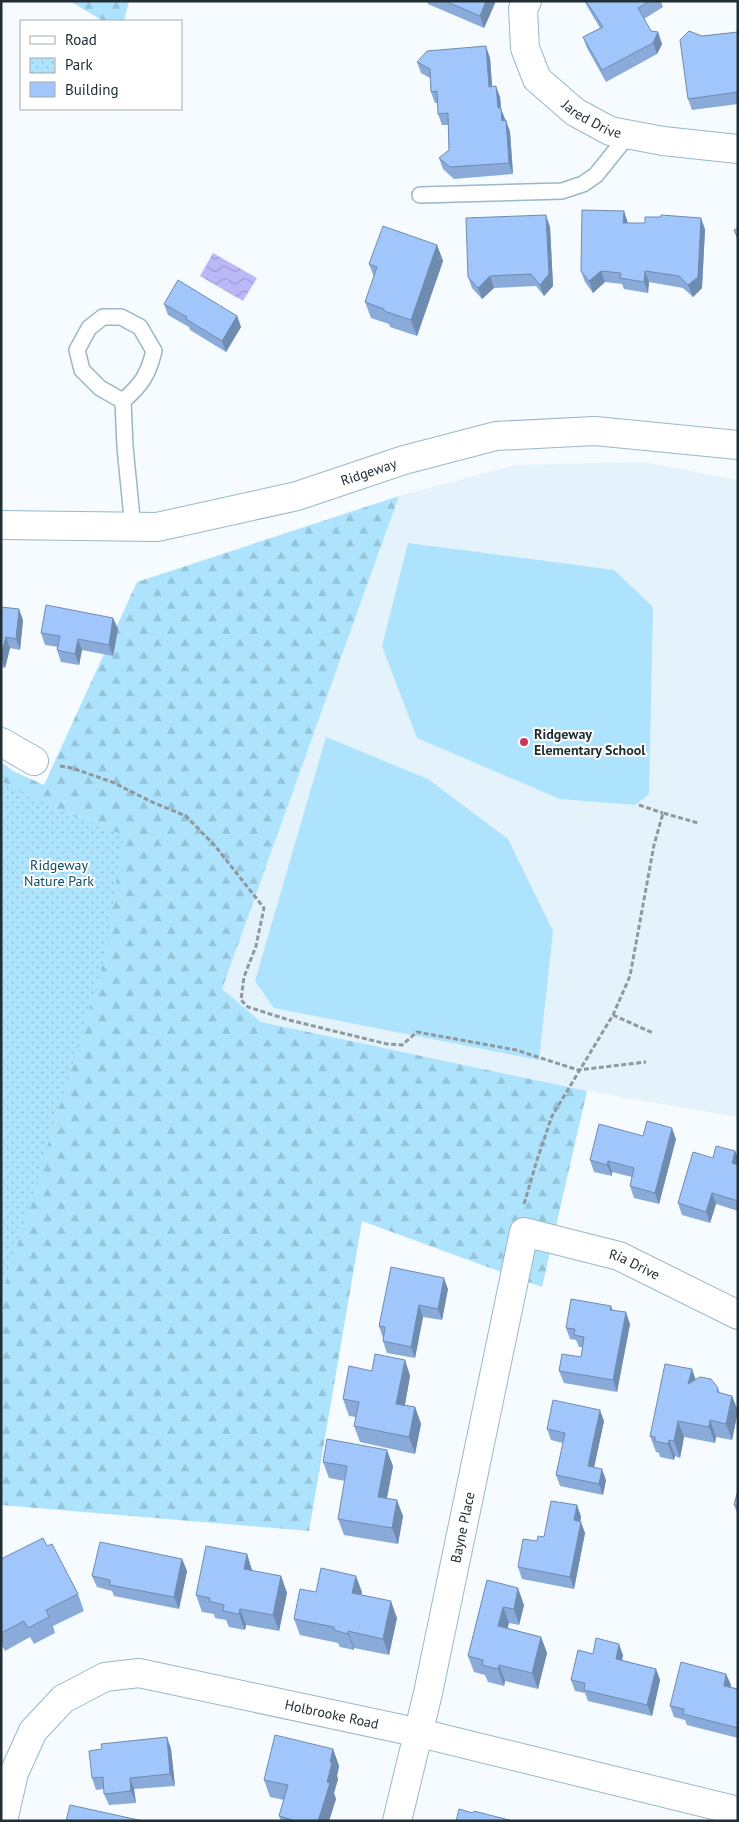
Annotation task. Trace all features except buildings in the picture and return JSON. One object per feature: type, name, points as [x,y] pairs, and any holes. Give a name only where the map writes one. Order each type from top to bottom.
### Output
[{"type":"street","name":"Jared Drive","points":[[527,1],[523,9],[525,48],[537,79],[575,112],[610,131],[663,141],[738,149]]},
{"type":"street","name":"Ridgeway","points":[[1,525],[156,527],[297,496],[404,460],[496,436],[595,431],[738,445]]},
{"type":"street","points":[[1,742],[34,761]]},
{"type":"street","name":"Ria Drive","points":[[524,1232],[619,1256],[738,1315]]},
{"type":"street","name":"Bayne Place","points":[[397,1821],[420,1733],[524,1232]]},
{"type":"street","name":"Holbrooke Road","points":[[3,1821],[14,1772],[33,1731],[62,1699],[105,1677],[140,1673],[420,1733],[738,1811]]},
{"type":"lane","points":[[420,195],[562,191],[583,184],[596,175],[629,134]]},
{"type":"lane","points":[[123,401],[100,388],[82,370],[77,350],[89,328],[103,317],[121,317],[140,327],[154,351],[150,367],[139,386],[123,401],[125,447],[133,528]]},
{"type":"path","points":[[34,761],[72,768],[112,782],[186,816],[216,846],[264,908],[256,946],[244,978],[242,1000],[248,1007],[306,1024],[387,1044],[402,1045],[417,1032],[516,1050],[578,1070],[646,1062]]},
{"type":"path","points":[[640,805],[698,823]]},
{"type":"path","points":[[524,1232],[525,1199],[552,1116],[578,1070],[613,1015],[630,976],[654,845],[662,813]]},
{"type":"path","points":[[613,1015],[652,1034]]},
{"type":"shaded area","name":"Ridgeway Elementary School","points":[[642,462],[738,480],[738,1117],[587,1091],[261,1022],[222,989],[399,496],[516,465]]},
{"type":"green space","points":[[70,1],[129,1],[124,20],[101,20]]},
{"type":"green space","points":[[399,496],[222,989],[261,1022],[587,1091],[542,1287],[362,1221],[309,1531],[1,1505],[1,762],[13,771],[44,785],[137,582]]},
{"type":"green space","points":[[408,543],[614,570],[653,607],[649,794],[635,805],[560,799],[417,738],[382,646]]},
{"type":"green space","points":[[326,737],[428,779],[508,839],[553,931],[539,1060],[274,1008],[255,981]]},
{"type":"green space","name":"Ridgeway Nature Park","points":[[1,781],[67,814],[124,835],[103,964],[1,1298]]},
{"type":"water","points":[[213,253],[257,278],[243,301],[200,276]]},
{"type":"place","name":"Ridgeway Elementary School","points":[[524,742]]}]
